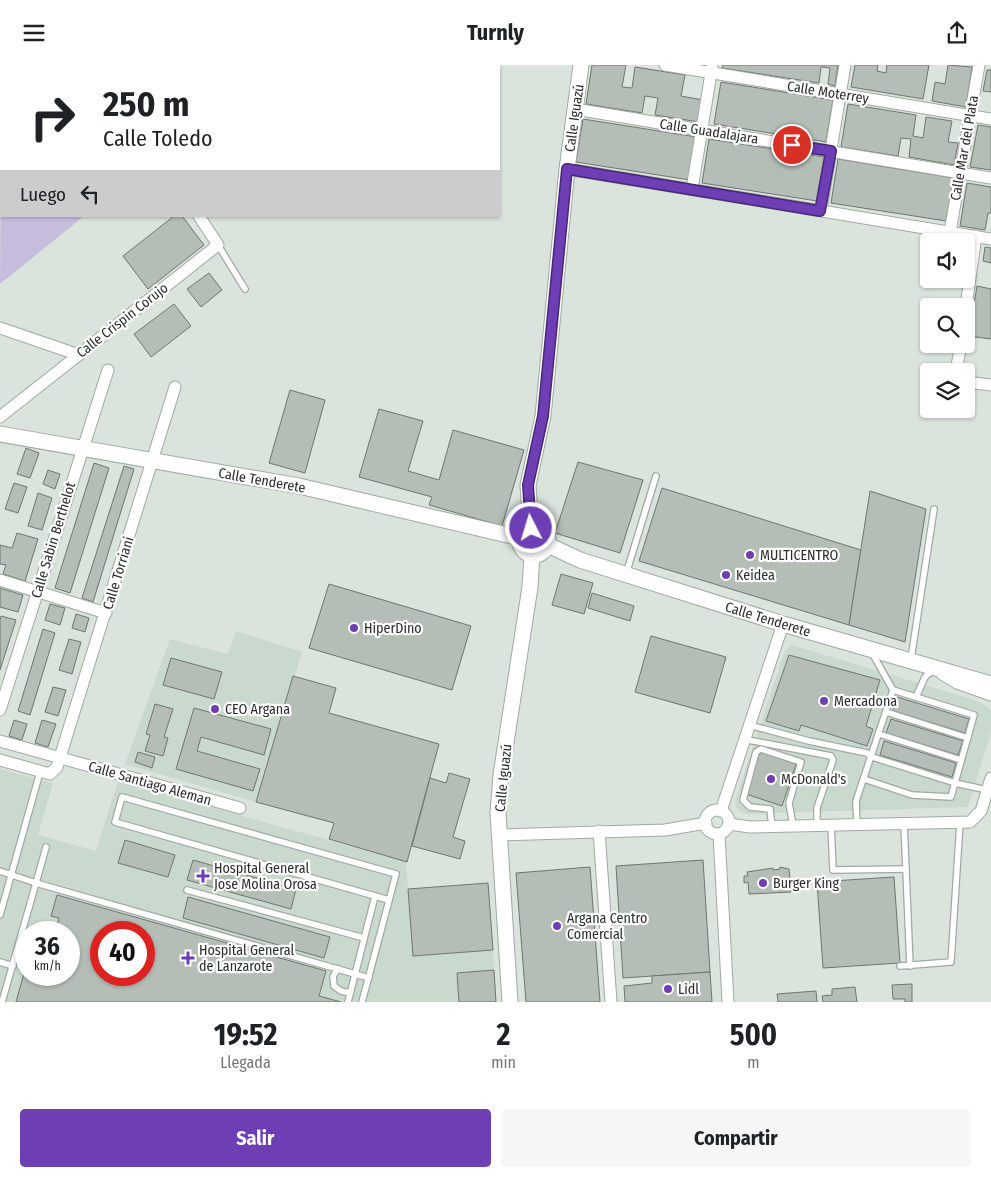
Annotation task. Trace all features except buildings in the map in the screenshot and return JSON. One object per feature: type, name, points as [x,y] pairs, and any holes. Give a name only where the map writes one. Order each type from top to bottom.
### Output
[{"type":"street","name":"Calle Iguazú","points":[[526,533],[528,485],[543,416],[567,169],[581,65]]},
{"type":"street","name":"Calle Moterrey","points":[[665,65],[712,69],[840,94],[991,119]]},
{"type":"street","points":[[820,211],[845,65]]},
{"type":"street","name":"Calle Mar del Plata","points":[[950,232],[979,65]]},
{"type":"street","points":[[692,189],[712,69]]},
{"type":"street","name":"Calle Guadalajara","points":[[575,109],[991,178]]},
{"type":"street","points":[[567,169],[991,239]]},
{"type":"street","points":[[200,217],[218,245]]},
{"type":"street","points":[[967,298],[976,236]]},
{"type":"street","name":"Calle Crispin Corujo","points":[[0,417],[218,245]]},
{"type":"street","points":[[0,328],[79,355]]},
{"type":"street","name":"Calle Sabin Berthelot","points":[[0,710],[108,370]]},
{"type":"street","points":[[975,383],[991,385]]},
{"type":"street","name":"Calle Torriani","points":[[59,759],[175,387]]},
{"type":"street","name":"Calle Tenderete","points":[[0,434],[369,501],[526,533]]},
{"type":"street","points":[[542,530],[546,534],[548,545],[542,553],[532,555],[523,549],[526,533],[542,530]]},
{"type":"street","name":"Calle Tenderete","points":[[548,545],[580,560],[782,624],[991,684]]},
{"type":"street","name":"Calle Iguazú","points":[[510,1002],[498,813],[501,775],[530,587],[532,555]]},
{"type":"street","points":[[0,580],[106,613]]},
{"type":"street","points":[[720,811],[782,624]]},
{"type":"street","points":[[934,669],[958,683],[991,695]]},
{"type":"street","name":"Calle Santiago Aleman","points":[[0,741],[240,808]]},
{"type":"street","points":[[0,760],[50,774],[57,767],[59,759]]},
{"type":"street","points":[[729,824],[750,827],[772,827],[970,821],[980,815],[991,778]]},
{"type":"street","points":[[706,823],[712,812],[720,811],[727,816],[729,824]]},
{"type":"street","points":[[500,835],[666,830],[706,823]]},
{"type":"street","points":[[706,823],[710,831],[719,834]]},
{"type":"street","points":[[719,834],[729,824]]},
{"type":"street","points":[[599,831],[611,1002]]},
{"type":"street","points":[[719,834],[728,1002]]},
{"type":"lane","points":[[218,245],[245,289]]},
{"type":"lane","points":[[626,574],[656,476]]},
{"type":"lane","points":[[911,661],[934,509]]},
{"type":"lane","points":[[864,779],[912,795],[951,797],[974,715],[893,691],[869,649]]},
{"type":"lane","points":[[916,697],[924,677],[934,669]]},
{"type":"lane","points":[[857,825],[856,801],[893,691]]},
{"type":"lane","points":[[886,712],[968,738]]},
{"type":"lane","points":[[748,725],[809,741],[867,753],[872,757],[987,791]]},
{"type":"lane","points":[[879,734],[961,760]]},
{"type":"lane","points":[[743,739],[833,758],[817,809],[818,826]]},
{"type":"lane","points":[[772,827],[770,809],[750,807],[743,800],[756,752],[764,750],[801,763]]},
{"type":"lane","points":[[793,826],[789,803],[804,751]]},
{"type":"lane","points":[[0,915],[40,772]]},
{"type":"lane","points":[[362,1002],[396,874],[122,797],[115,822],[389,900]]},
{"type":"lane","points":[[900,966],[950,962],[960,822]]},
{"type":"lane","points":[[904,823],[910,966]]},
{"type":"lane","points":[[831,825],[833,870],[906,869]]},
{"type":"lane","points":[[2,1002],[46,847]]},
{"type":"lane","points":[[0,871],[369,978]]},
{"type":"lane","points":[[187,890],[364,938]]},
{"type":"lane","points":[[348,1002],[375,896]]},
{"type":"lane","points":[[0,962],[13,966]]},
{"type":"lane","points":[[338,969],[333,976],[334,986],[341,991],[350,993]]},
{"type":"shaded area","points":[[0,217],[83,217],[0,284]]},
{"type":"shaded area","name":"CEO Argana","points":[[236,631],[302,652],[256,802],[125,764],[170,639],[228,654]]},
{"type":"shaded area","points":[[792,645],[978,701],[987,706],[991,711],[991,732],[968,807],[746,814],[740,811],[736,807],[736,798],[785,651]]},
{"type":"shaded area","name":"Hospital General Jose Molina Orosa","points":[[0,769],[53,783],[38,835],[96,851],[118,781],[406,862],[413,956],[493,950],[496,1002],[0,1002]]},
{"type":"place","name":"MULTICENTRO","points":[[750,555]]},
{"type":"place","name":"Keidea","points":[[726,575]]},
{"type":"place","name":"HiperDino","points":[[354,628]]},
{"type":"place","name":"Mercadona","points":[[824,701]]},
{"type":"place","name":"CEO Argana","points":[[215,709]]},
{"type":"place","name":"McDonald's","points":[[771,779]]},
{"type":"place","name":"Hospital General Jose Molina Orosa","points":[[203,876]]},
{"type":"place","name":"Burger King","points":[[763,883]]},
{"type":"place","name":"Argana Centro Comercial","points":[[557,926]]},
{"type":"place","name":"Hospital General de Lanzarote","points":[[188,958]]},
{"type":"place","name":"Lidl","points":[[668,989]]},
{"type":"route","points":[[531,528],[528,485],[543,416],[567,169],[820,211],[831,151],[792,145]]}]
